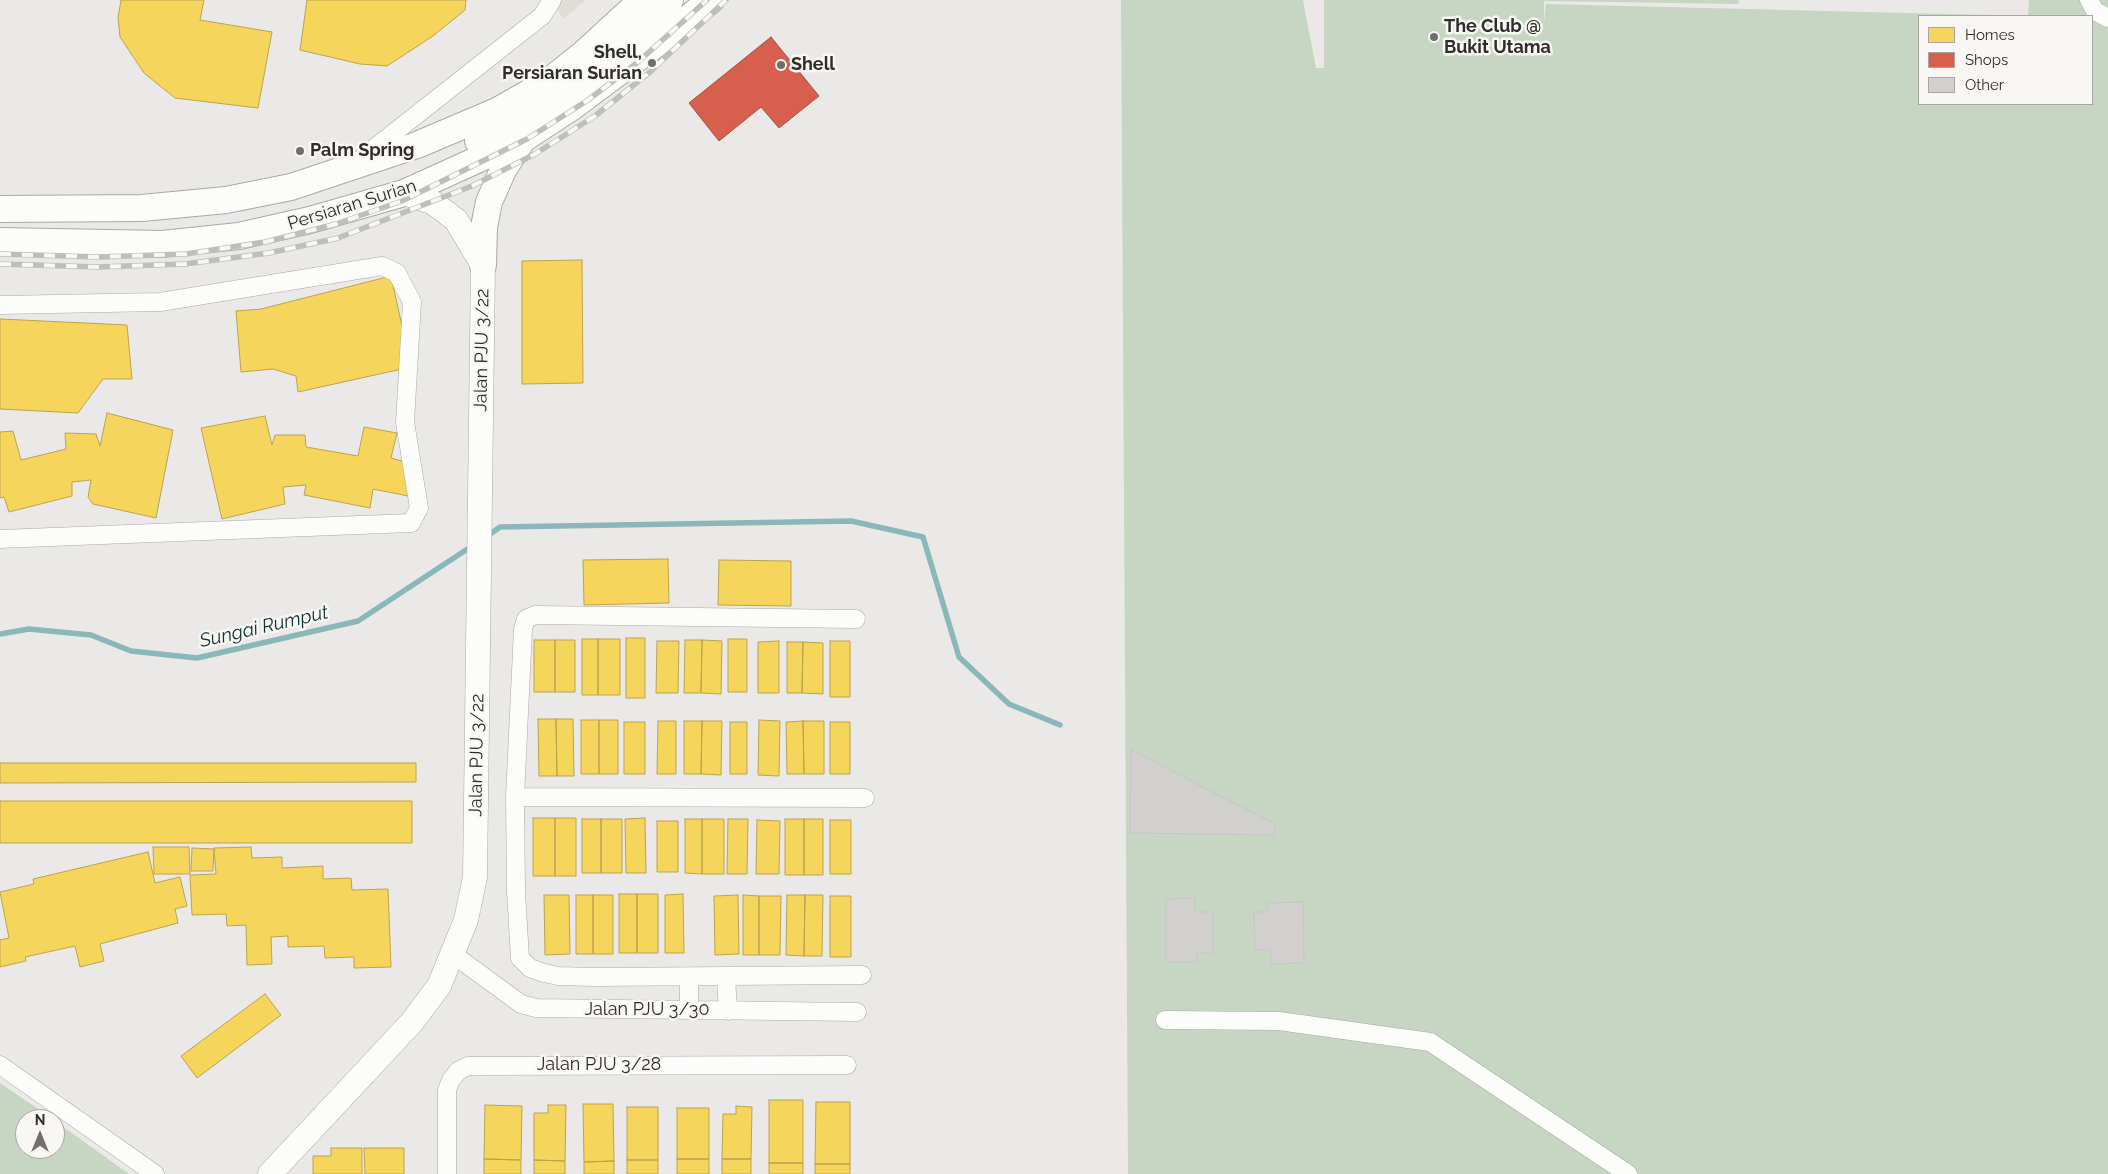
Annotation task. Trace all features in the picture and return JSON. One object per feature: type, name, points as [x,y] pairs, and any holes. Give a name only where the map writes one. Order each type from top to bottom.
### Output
[{"type":"main road","name":"Persiaran Surian","points":[[7,209],[142,208],[226,200],[291,187],[417,145],[497,111],[548,82],[582,55],[642,0]]},
{"type":"main road","points":[[428,182],[458,152],[510,125],[560,94],[628,41],[670,0]]},
{"type":"main road","name":"Persiaran Surian","points":[[3,241],[162,244],[239,236],[310,220],[404,193],[523,139],[572,107],[711,0]]},
{"type":"main road","points":[[483,265],[484,227],[489,202],[502,170],[523,139]]},
{"type":"street","points":[[346,168],[391,137],[542,16],[552,0]]},
{"type":"street","points":[[2089,0],[2095,11],[2108,18]]},
{"type":"street","points":[[404,193],[432,202],[456,220],[483,265]]},
{"type":"street","name":"Jalan PJU 3/22","points":[[270,1173],[412,1022],[439,986],[454,955],[466,920],[476,877],[483,265]]},
{"type":"street","points":[[0,304],[160,302],[382,266],[397,273],[412,302],[406,422],[419,508],[411,523],[0,539]]},
{"type":"street","points":[[856,619],[534,615],[526,619],[523,629],[515,797],[518,946],[520,958],[530,968],[558,976],[862,975]]},
{"type":"street","points":[[515,797],[865,798]]},
{"type":"street","name":"Jalan PJU 3/30","points":[[454,955],[521,1004],[536,1008],[857,1012]]},
{"type":"street","points":[[726,976],[728,1011]]},
{"type":"street","points":[[688,1010],[689,977]]},
{"type":"street","points":[[1164,1020],[1279,1021],[1430,1042],[1628,1174]]},
{"type":"street","points":[[0,1065],[155,1174]]},
{"type":"street","name":"Jalan PJU 3/28","points":[[447,1174],[446,1090],[454,1075],[468,1066],[847,1065]]},
{"type":"shaded area","points":[[550,0],[585,0],[564,19]]},
{"type":"green space","points":[[1121,0],[1303,0],[1316,68],[1324,68],[1324,0],[1739,0],[1738,4],[1544,1],[1544,22],[1546,4],[1988,15],[1918,15],[1918,105],[2093,105],[2093,15],[2028,15],[2029,0],[2108,0],[2108,1174],[1128,1174]]},
{"type":"green space","points":[[0,1083],[38,1109],[15,1109],[15,1159],[65,1159],[65,1128],[129,1174],[0,1174]]},
{"type":"building: Homes","points":[[121,0],[204,0],[200,20],[272,32],[258,108],[175,98],[144,73],[120,37],[118,18]]},
{"type":"building: Homes","points":[[307,0],[466,0],[465,10],[433,36],[387,66],[360,64],[300,50]]},
{"type":"building: Homes","points":[[582,260],[583,383],[522,384],[522,261]]},
{"type":"building: Homes","points":[[391,276],[411,367],[298,392],[296,376],[273,369],[241,372],[236,311],[261,309]]},
{"type":"building: Homes","points":[[0,319],[127,325],[132,379],[103,379],[78,413],[0,409]]},
{"type":"building: Homes","points":[[107,413],[173,430],[156,518],[93,504],[88,497],[91,480],[72,482],[72,496],[9,512],[4,497],[0,498],[0,432],[13,431],[21,460],[66,449],[65,433],[96,434],[100,446]]},
{"type":"building: Homes","points":[[265,416],[272,445],[275,435],[305,435],[306,447],[358,456],[364,427],[397,433],[391,458],[413,464],[408,496],[373,489],[370,508],[304,495],[306,485],[283,487],[285,504],[222,519],[201,428]]},
{"type":"building: Homes","points":[[668,559],[669,603],[584,605],[583,560]]},
{"type":"building: Homes","points":[[719,560],[791,561],[791,606],[718,605]]},
{"type":"building: Homes","points":[[626,638],[645,638],[645,698],[626,698]]},
{"type":"building: Homes","points":[[582,639],[598,639],[598,695],[582,695]]},
{"type":"building: Homes","points":[[598,639],[620,639],[620,695],[598,695]]},
{"type":"building: Homes","points":[[728,639],[747,639],[747,692],[728,692]]},
{"type":"building: Homes","points":[[534,640],[555,640],[555,692],[534,692]]},
{"type":"building: Homes","points":[[555,640],[575,640],[575,692],[555,692]]},
{"type":"building: Homes","points":[[685,640],[702,640],[701,693],[684,693]]},
{"type":"building: Homes","points":[[702,640],[722,641],[721,694],[701,693]]},
{"type":"building: Homes","points":[[657,641],[679,641],[678,693],[656,693]]},
{"type":"building: Homes","points":[[779,641],[779,693],[758,693],[758,642]]},
{"type":"building: Homes","points":[[830,641],[850,641],[850,697],[830,697]]},
{"type":"building: Homes","points":[[787,642],[803,642],[802,693],[787,693]]},
{"type":"building: Homes","points":[[803,642],[823,643],[823,694],[802,693]]},
{"type":"building: Homes","points":[[538,719],[556,719],[557,776],[539,776]]},
{"type":"building: Homes","points":[[556,719],[573,719],[574,776],[557,776]]},
{"type":"building: Homes","points":[[581,720],[599,720],[599,774],[581,774]]},
{"type":"building: Homes","points":[[599,720],[618,720],[618,774],[599,774]]},
{"type":"building: Homes","points":[[759,720],[780,721],[779,776],[758,775]]},
{"type":"building: Homes","points":[[658,721],[676,721],[676,774],[657,774]]},
{"type":"building: Homes","points":[[684,721],[702,721],[701,774],[684,774]]},
{"type":"building: Homes","points":[[702,721],[722,721],[721,775],[701,774]]},
{"type":"building: Homes","points":[[803,721],[824,721],[824,774],[804,774]]},
{"type":"building: Homes","points":[[803,721],[804,774],[787,774],[786,722]]},
{"type":"building: Homes","points":[[624,722],[645,722],[645,774],[624,774]]},
{"type":"building: Homes","points":[[730,722],[747,722],[747,774],[730,774]]},
{"type":"building: Homes","points":[[830,722],[850,722],[850,774],[830,774]]},
{"type":"building: Homes","points":[[0,763],[416,763],[416,782],[0,783]]},
{"type":"building: Homes","points":[[0,801],[412,801],[412,843],[0,843]]},
{"type":"building: Homes","points":[[533,818],[555,818],[555,876],[533,876]]},
{"type":"building: Homes","points":[[555,818],[576,818],[576,876],[555,876]]},
{"type":"building: Homes","points":[[645,818],[646,873],[626,873],[625,819]]},
{"type":"building: Homes","points":[[582,819],[601,819],[601,873],[582,873]]},
{"type":"building: Homes","points":[[601,819],[622,819],[622,873],[601,873]]},
{"type":"building: Homes","points":[[685,819],[702,819],[702,874],[685,873]]},
{"type":"building: Homes","points":[[702,819],[724,819],[724,874],[702,874]]},
{"type":"building: Homes","points":[[728,819],[748,819],[747,874],[727,874]]},
{"type":"building: Homes","points":[[785,819],[804,819],[804,875],[785,875]]},
{"type":"building: Homes","points":[[804,819],[823,819],[823,875],[804,875]]},
{"type":"building: Homes","points":[[757,820],[780,821],[779,874],[756,874]]},
{"type":"building: Homes","points":[[830,820],[851,820],[851,874],[830,874]]},
{"type":"building: Homes","points":[[657,821],[678,821],[678,872],[657,872]]},
{"type":"building: Homes","points":[[153,847],[189,847],[190,874],[154,874]]},
{"type":"building: Homes","points":[[251,847],[252,858],[282,857],[282,868],[323,866],[323,879],[351,878],[352,890],[388,889],[391,967],[354,968],[354,957],[325,958],[324,946],[288,947],[288,936],[271,937],[272,964],[247,965],[246,925],[227,926],[226,914],[192,915],[190,875],[216,874],[214,848]]},
{"type":"building: Homes","points":[[192,848],[214,849],[213,871],[191,871]]},
{"type":"building: Homes","points":[[148,852],[155,883],[180,877],[187,906],[175,909],[178,923],[100,944],[104,961],[80,967],[75,946],[25,957],[26,961],[0,967],[0,940],[9,938],[0,892],[34,884],[33,879]]},
{"type":"building: Homes","points":[[619,894],[637,894],[637,953],[619,953]]},
{"type":"building: Homes","points":[[637,894],[658,894],[658,953],[637,953]]},
{"type":"building: Homes","points":[[683,894],[684,953],[665,953],[665,895]]},
{"type":"building: Homes","points":[[544,895],[569,895],[570,954],[545,955]]},
{"type":"building: Homes","points":[[576,895],[593,895],[593,954],[576,954]]},
{"type":"building: Homes","points":[[593,895],[613,895],[613,954],[593,954]]},
{"type":"building: Homes","points":[[738,895],[739,954],[715,955],[714,896]]},
{"type":"building: Homes","points":[[743,895],[759,896],[759,955],[743,955]]},
{"type":"building: Homes","points":[[787,895],[805,895],[804,956],[786,955]]},
{"type":"building: Homes","points":[[805,895],[823,895],[822,956],[804,956]]},
{"type":"building: Homes","points":[[759,896],[781,896],[780,955],[759,955]]},
{"type":"building: Homes","points":[[830,896],[851,896],[851,957],[830,957]]},
{"type":"building: Homes","points":[[265,994],[281,1015],[197,1078],[181,1056]]},
{"type":"building: Homes","points":[[769,1100],[803,1100],[803,1163],[769,1163]]},
{"type":"building: Homes","points":[[816,1102],[850,1102],[850,1164],[815,1164]]},
{"type":"building: Homes","points":[[583,1104],[613,1104],[614,1161],[584,1162]]},
{"type":"building: Homes","points":[[485,1105],[522,1106],[521,1160],[484,1159]]},
{"type":"building: Homes","points":[[548,1105],[566,1105],[565,1161],[534,1160],[534,1113],[548,1113]]},
{"type":"building: Homes","points":[[736,1106],[752,1107],[751,1159],[722,1159],[723,1114],[736,1114]]},
{"type":"building: Homes","points":[[627,1107],[658,1107],[658,1160],[627,1160]]},
{"type":"building: Homes","points":[[677,1108],[709,1108],[709,1159],[677,1159]]},
{"type":"building: Homes","points":[[331,1148],[362,1148],[362,1174],[313,1174],[313,1156],[331,1156]]},
{"type":"building: Homes","points":[[364,1148],[404,1148],[404,1174],[365,1174]]},
{"type":"building: Homes","points":[[484,1159],[521,1160],[521,1174],[484,1174]]},
{"type":"building: Homes","points":[[677,1159],[709,1159],[709,1174],[677,1174]]},
{"type":"building: Homes","points":[[722,1159],[751,1159],[751,1174],[722,1174]]},
{"type":"building: Homes","points":[[534,1160],[565,1161],[565,1174],[534,1174]]},
{"type":"building: Homes","points":[[627,1160],[658,1160],[658,1174],[627,1174]]},
{"type":"building: Homes","points":[[614,1161],[614,1174],[584,1174],[584,1162]]},
{"type":"building: Homes","points":[[769,1163],[803,1163],[803,1174],[769,1174]]},
{"type":"building: Homes","points":[[815,1164],[850,1164],[850,1174],[815,1174]]},
{"type":"building: Shops","points":[[771,37],[819,96],[779,128],[761,107],[719,141],[689,103]]},
{"type":"building: Other","points":[[1131,750],[1275,824],[1275,835],[1130,833]]},
{"type":"building: Other","points":[[1195,898],[1195,912],[1213,912],[1213,953],[1197,953],[1197,962],[1166,962],[1166,899]]},
{"type":"building: Other","points":[[1303,902],[1304,963],[1271,964],[1271,950],[1255,950],[1254,912],[1268,912],[1268,903]]},
{"type":"waterway","points":[[486,537],[500,527],[851,521],[923,537],[959,657],[1009,704],[1060,725]]},
{"type":"waterway","name":"Sungai Rumput","points":[[0,634],[29,629],[91,635],[131,651],[197,658],[358,621],[472,546]]},
{"type":"railway","points":[[0,254],[99,257],[186,254],[265,242],[336,224],[402,201],[527,139],[588,100],[638,62],[707,0]]},
{"type":"railway","points":[[0,264],[98,267],[185,264],[269,253],[338,238],[472,186],[535,154],[595,116],[650,72],[726,0]]},
{"type":"place","name":"The Club @ Bukit Utama","points":[[1434,37]]},
{"type":"place","name":"Shell, Persiaran Surian","points":[[652,63]]},
{"type":"place","name":"Shell","points":[[781,65]]},
{"type":"place","name":"Palm Spring","points":[[300,151]]}]
